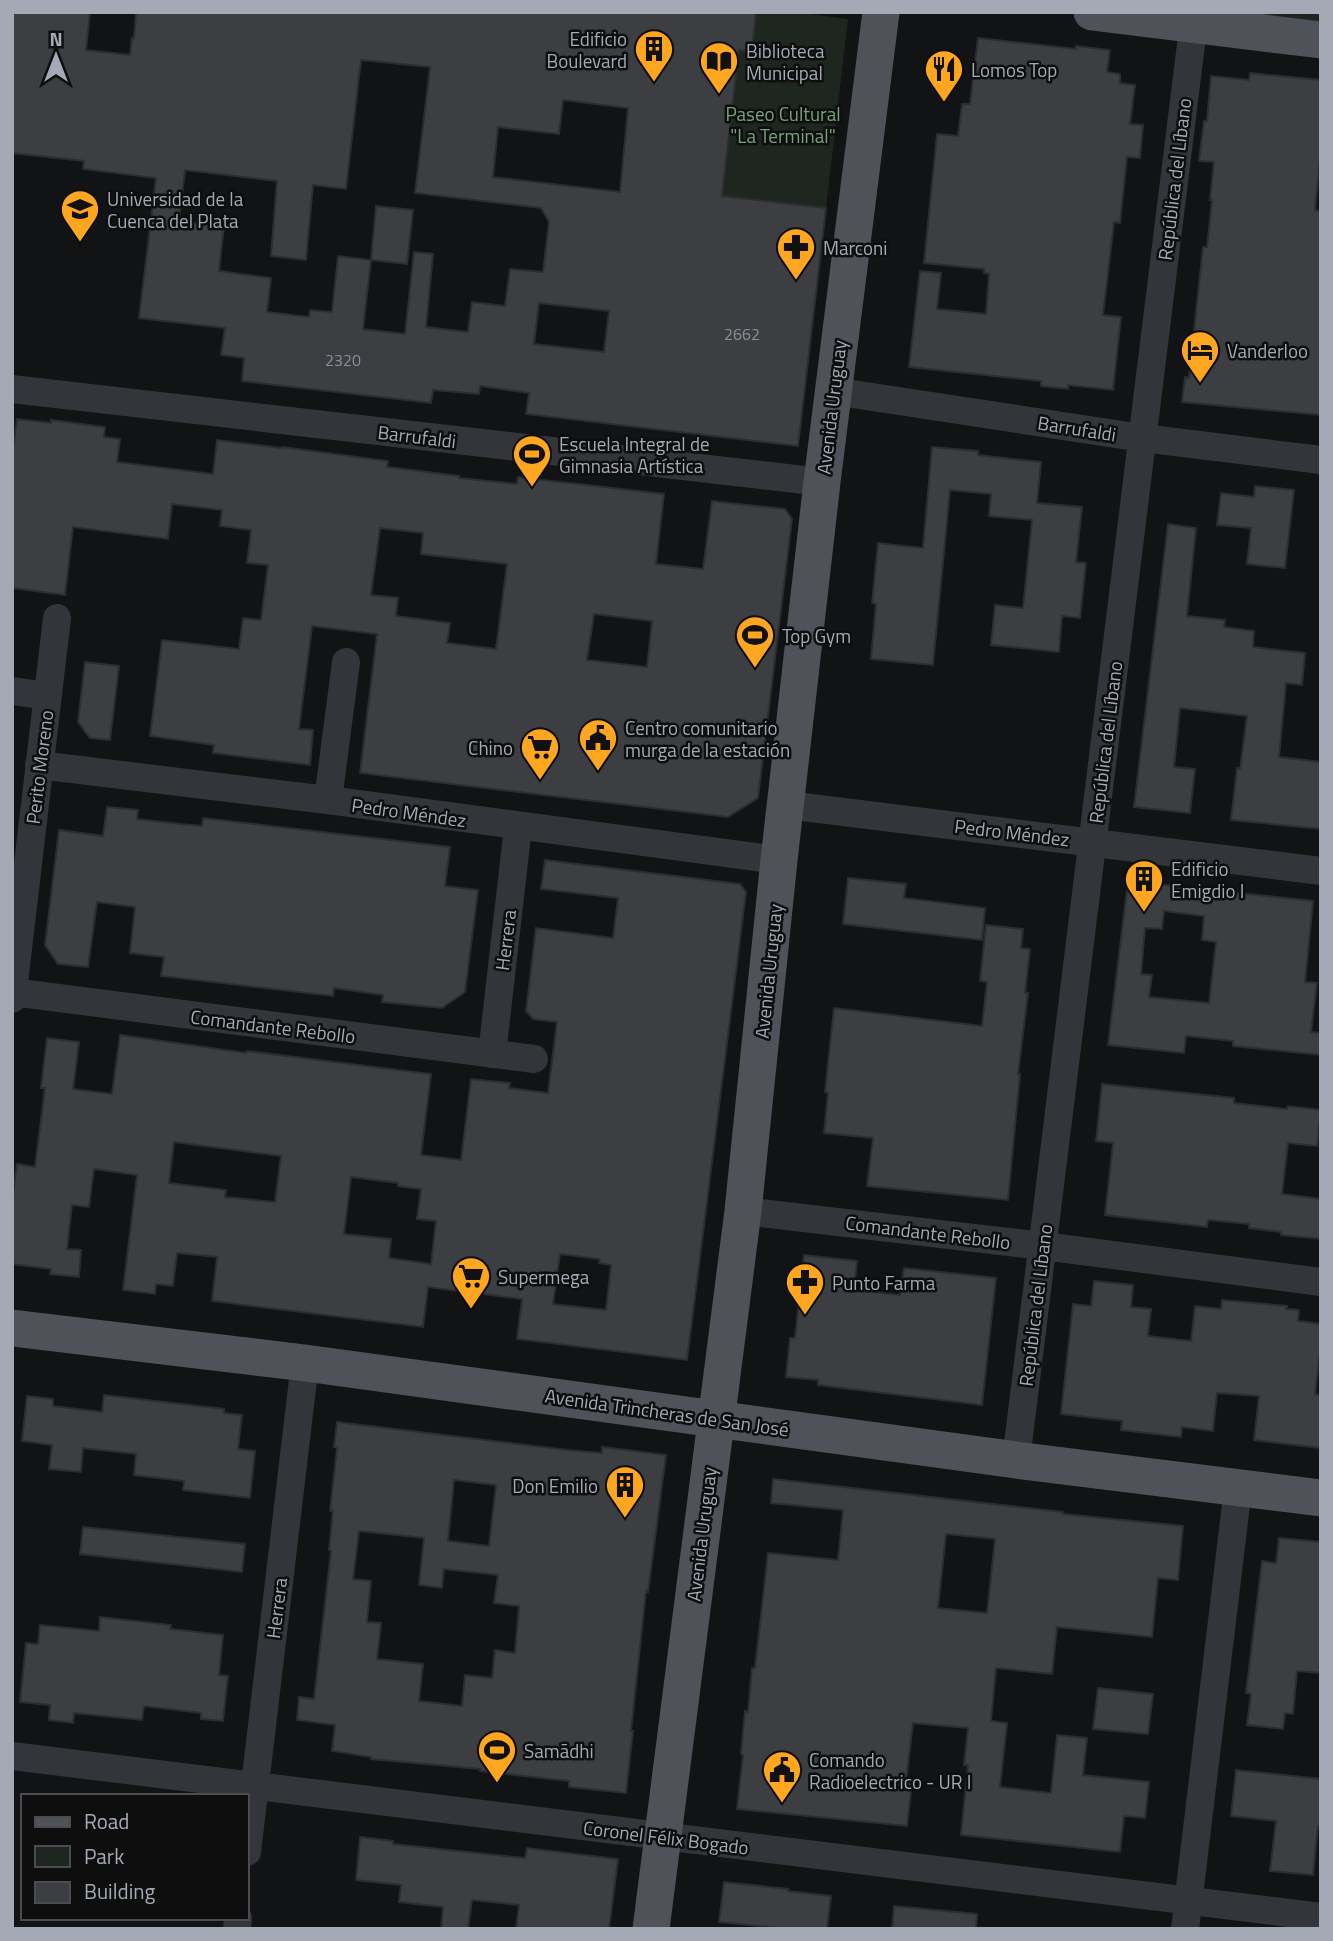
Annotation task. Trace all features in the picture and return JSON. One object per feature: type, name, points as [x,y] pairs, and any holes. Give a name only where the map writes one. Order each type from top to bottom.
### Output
[{"type":"main road","name":"Avenida Uruguay","points":[[651,1929],[743,1211],[822,482],[881,12]]},
{"type":"main road","points":[[1092,12],[1194,18],[1321,40]]},
{"type":"main road","name":"Avenida Trincheras de San José","points":[[12,1328],[305,1363],[1016,1460],[1321,1498]]},
{"type":"street","name":"República del Líbano","points":[[1016,1460],[1194,18]]},
{"type":"street","name":"Barrufaldi","points":[[12,389],[822,482]]},
{"type":"street","name":"Barrufaldi","points":[[833,391],[1142,438],[1321,460]]},
{"type":"street","name":"Perito Moreno","points":[[12,999],[57,618]]},
{"type":"street","points":[[328,800],[346,662]]},
{"type":"street","points":[[12,691],[48,695]]},
{"type":"street","name":"Pedro Méndez","points":[[39,765],[779,860]]},
{"type":"street","name":"Pedro Méndez","points":[[787,805],[1321,871]]},
{"type":"street","name":"Herrera","points":[[492,1054],[518,827]]},
{"type":"street","name":"Comandante Rebollo","points":[[13,992],[534,1059]]},
{"type":"street","name":"Comandante Rebollo","points":[[743,1211],[1321,1282]]},
{"type":"street","name":"Herrera","points":[[248,1844],[305,1363]]},
{"type":"street","points":[[1185,1929],[1238,1488]]},
{"type":"street","name":"Coronel Félix Bogado","points":[[12,1756],[1321,1917]]},
{"type":"green space","name":"Paseo Cultural \"La Terminal\"","points":[[756,12],[794,12],[848,19],[826,208],[722,196],[739,50],[752,51]]},
{"type":"green space","points":[[1228,12],[1321,12],[1321,32]]},
{"type":"building","points":[[12,12],[90,12],[86,50],[130,55],[136,12],[756,12],[752,52],[739,50],[722,196],[826,208],[798,446],[526,414],[529,393],[480,386],[479,394],[433,390],[431,403],[242,381],[244,358],[221,355],[225,328],[139,318],[156,178],[83,169],[84,161],[12,153]],"holes":[[[361,60],[430,67],[415,193],[541,208],[549,222],[543,272],[510,269],[505,306],[472,302],[468,332],[426,327],[433,254],[414,252],[405,334],[363,329],[371,260],[338,256],[332,312],[310,310],[309,317],[267,312],[271,278],[219,271],[224,226],[179,221],[185,170],[277,181],[271,256],[306,260],[313,185],[346,189]],[[563,100],[628,108],[620,192],[493,177],[498,127],[559,134]],[[539,303],[609,311],[604,352],[534,344]]]},
{"type":"building","points":[[978,38],[1110,50],[1107,72],[1120,74],[1120,83],[1135,85],[1130,124],[1143,125],[1140,158],[1127,157],[1120,223],[1114,222],[1103,315],[1121,317],[1113,390],[1068,385],[1068,389],[1041,386],[1041,381],[909,367],[920,271],[941,273],[937,309],[986,314],[989,274],[984,273],[984,269],[924,263],[937,134],[958,136],[962,104],[970,104]]},
{"type":"building","points":[[1250,73],[1321,80],[1321,150],[1315,210],[1321,211],[1321,415],[1182,402],[1185,377],[1189,378],[1203,247],[1207,247],[1212,200],[1214,162],[1199,161],[1204,121],[1207,121],[1211,76],[1249,80]]},
{"type":"building","points":[[376,206],[413,210],[407,264],[371,260]]},
{"type":"building","points":[[17,419],[51,423],[51,420],[105,427],[104,437],[120,439],[117,462],[213,474],[217,440],[388,461],[387,467],[459,478],[517,484],[518,477],[664,494],[656,564],[703,569],[712,501],[785,509],[792,519],[758,798],[728,817],[360,773],[377,634],[312,626],[299,729],[313,730],[310,765],[213,753],[214,745],[150,736],[162,640],[239,649],[243,618],[261,620],[268,565],[247,563],[251,530],[220,526],[222,510],[172,504],[168,539],[73,527],[65,595],[12,588],[12,454]],"holes":[[[380,528],[423,533],[421,554],[507,564],[496,649],[447,643],[450,623],[396,616],[398,598],[371,595]],[[594,614],[652,621],[647,667],[587,660]]]},
{"type":"building","points":[[932,447],[978,451],[978,455],[1041,462],[1037,503],[1082,507],[1076,562],[1086,563],[1080,618],[1062,616],[1059,652],[991,645],[995,605],[1023,608],[1032,520],[989,516],[991,494],[950,490],[933,665],[871,659],[876,604],[872,603],[878,543],[923,548]]},
{"type":"building","points":[[1255,486],[1294,490],[1285,568],[1247,564],[1251,528],[1217,525],[1221,493],[1254,497]]},
{"type":"building","points":[[1168,524],[1196,528],[1187,616],[1225,620],[1224,627],[1254,631],[1253,647],[1305,653],[1302,685],[1286,683],[1279,757],[1321,762],[1321,829],[1231,820],[1247,716],[1180,708],[1174,767],[1195,769],[1190,813],[1134,807]]},
{"type":"building","points":[[85,662],[119,666],[110,740],[90,738],[78,722]]},
{"type":"building","points":[[107,807],[138,810],[137,819],[202,826],[203,818],[450,847],[445,886],[478,890],[465,992],[442,1008],[382,1002],[383,995],[334,988],[333,996],[161,976],[164,957],[130,953],[135,907],[97,902],[88,967],[58,964],[45,945],[59,830],[103,836]]},
{"type":"building","points":[[545,860],[740,884],[746,892],[687,1360],[517,1339],[522,1299],[428,1287],[423,1327],[212,1301],[217,1257],[177,1253],[173,1286],[156,1284],[155,1294],[123,1290],[137,1175],[94,1169],[89,1207],[72,1205],[67,1249],[81,1250],[79,1277],[50,1274],[51,1269],[12,1264],[12,1200],[17,1164],[35,1167],[45,1088],[41,1088],[47,1038],[79,1042],[73,1089],[112,1094],[120,1035],[246,1053],[247,1051],[431,1074],[421,1155],[461,1160],[471,1079],[510,1083],[509,1088],[548,1093],[557,1022],[533,1019],[526,1011],[536,928],[613,938],[618,898],[541,889]],"holes":[[[174,1142],[281,1156],[275,1202],[225,1197],[226,1190],[169,1183]],[[351,1177],[421,1189],[417,1219],[436,1221],[431,1264],[389,1258],[391,1239],[344,1234]],[[560,1254],[600,1259],[599,1263],[611,1265],[606,1310],[553,1304]]]},
{"type":"building","points":[[848,878],[906,884],[904,898],[985,908],[982,940],[843,924]]},
{"type":"building","points":[[1128,881],[1313,901],[1305,982],[1317,983],[1311,1032],[1321,1033],[1321,1055],[1233,1046],[1233,1041],[1186,1036],[1184,1053],[1108,1045]],"holes":[[[1164,911],[1204,916],[1202,940],[1216,942],[1209,1003],[1149,997],[1152,975],[1141,974],[1145,928],[1162,929]]]},
{"type":"building","points":[[986,925],[1023,929],[1021,948],[1030,949],[1008,1200],[867,1186],[873,1138],[824,1133],[828,1093],[825,1092],[834,1008],[982,1026],[987,982],[980,981]]},
{"type":"building","points":[[1102,1084],[1234,1098],[1234,1103],[1321,1110],[1317,1146],[1288,1143],[1282,1194],[1321,1199],[1321,1239],[1281,1235],[1281,1232],[1249,1228],[1249,1224],[1208,1220],[1207,1227],[1105,1215],[1113,1143],[1096,1141]]},
{"type":"building","points":[[804,1255],[857,1261],[854,1290],[900,1295],[904,1268],[996,1278],[982,1405],[818,1385],[818,1380],[786,1377],[790,1338],[795,1338]]},
{"type":"building","points":[[1094,1281],[1133,1285],[1131,1307],[1151,1309],[1148,1336],[1191,1341],[1195,1306],[1221,1309],[1222,1300],[1287,1306],[1286,1309],[1299,1310],[1298,1321],[1321,1324],[1315,1394],[1321,1395],[1321,1448],[1254,1440],[1259,1396],[1217,1393],[1213,1431],[1182,1427],[1181,1437],[1121,1430],[1122,1421],[1061,1414],[1073,1304],[1091,1306]]},
{"type":"building","points":[[104,1395],[224,1409],[224,1413],[242,1415],[238,1449],[255,1451],[250,1498],[183,1490],[184,1481],[134,1475],[136,1454],[83,1448],[81,1472],[49,1469],[52,1445],[22,1441],[27,1396],[53,1399],[53,1406],[102,1412]]},
{"type":"building","points":[[337,1422],[568,1450],[602,1453],[602,1447],[666,1455],[648,1592],[646,1591],[626,1793],[569,1787],[569,1781],[371,1759],[332,1751],[335,1725],[297,1720],[299,1697],[314,1699],[331,1551],[333,1511],[330,1511],[337,1448],[334,1447]],"holes":[[[454,1480],[496,1485],[489,1546],[448,1541]],[[359,1531],[424,1538],[419,1585],[442,1588],[444,1569],[498,1575],[494,1603],[519,1606],[515,1653],[495,1650],[492,1678],[465,1675],[462,1706],[419,1701],[423,1664],[377,1659],[381,1623],[367,1622],[371,1581],[353,1579]]]},
{"type":"building","points":[[773,1479],[1183,1526],[1178,1580],[1158,1578],[1152,1637],[1057,1627],[1052,1674],[996,1668],[991,1721],[1007,1723],[1000,1787],[1051,1793],[1057,1735],[1087,1738],[1083,1775],[1149,1782],[1145,1818],[1124,1816],[1120,1852],[961,1835],[968,1765],[964,1765],[968,1728],[913,1723],[906,1782],[912,1782],[907,1826],[737,1809],[745,1711],[748,1712],[752,1668],[755,1668],[768,1553],[838,1560],[843,1510],[771,1503]],"holes":[[[946,1534],[995,1539],[987,1613],[938,1608]]]},
{"type":"building","points":[[83,1527],[245,1544],[242,1572],[80,1554]]},
{"type":"building","points":[[1279,1538],[1321,1542],[1321,1673],[1297,1671],[1293,1714],[1285,1713],[1283,1729],[1247,1725],[1251,1694],[1246,1693],[1262,1561],[1276,1563]]},
{"type":"building","points":[[100,1617],[171,1625],[170,1629],[223,1635],[219,1675],[228,1676],[223,1721],[201,1719],[201,1713],[144,1706],[142,1720],[74,1713],[73,1723],[49,1720],[50,1705],[20,1702],[26,1643],[38,1644],[40,1625],[99,1631]]},
{"type":"building","points":[[1098,1688],[1153,1694],[1148,1734],[1093,1729]]},
{"type":"building","points":[[1236,1770],[1321,1779],[1321,1826],[1318,1826],[1313,1875],[1270,1871],[1276,1821],[1231,1816]]},
{"type":"building","points":[[360,1837],[393,1841],[393,1844],[525,1858],[527,1848],[618,1859],[609,1929],[516,1929],[519,1905],[472,1900],[468,1929],[441,1929],[443,1907],[399,1902],[401,1885],[356,1880]]},
{"type":"building","points":[[724,1882],[831,1896],[827,1929],[789,1929],[719,1922]]},
{"type":"building","points":[[894,1906],[977,1914],[976,1929],[892,1929]]},
{"type":"place","name":"Edificio Boulevard","points":[[654,83]]},
{"type":"place","name":"Biblioteca Municipal","points":[[719,95]]},
{"type":"place","name":"Lomos Top","points":[[944,103]]},
{"type":"place","name":"Universidad de la Cuenca del Plata","points":[[80,243]]},
{"type":"place","name":"Marconi","points":[[796,281]]},
{"type":"place","name":"Vanderloo","points":[[1200,384]]},
{"type":"place","name":"Escuela Integral de Gimnasia Artística","points":[[532,488]]},
{"type":"place","name":"Top Gym","points":[[755,669]]},
{"type":"place","name":"Centro comunitario murga de la estación","points":[[598,772]]},
{"type":"place","name":"Chino","points":[[540,781]]},
{"type":"place","name":"Edificio Emigdio I","points":[[1144,913]]},
{"type":"place","name":"Supermega","points":[[471,1310]]},
{"type":"place","name":"Punto Farma","points":[[805,1316]]},
{"type":"place","name":"Don Emilio","points":[[625,1519]]},
{"type":"place","name":"Samãdhi","points":[[497,1784]]},
{"type":"place","name":"Comando Radioelectrico - UR I","points":[[782,1804]]}]
